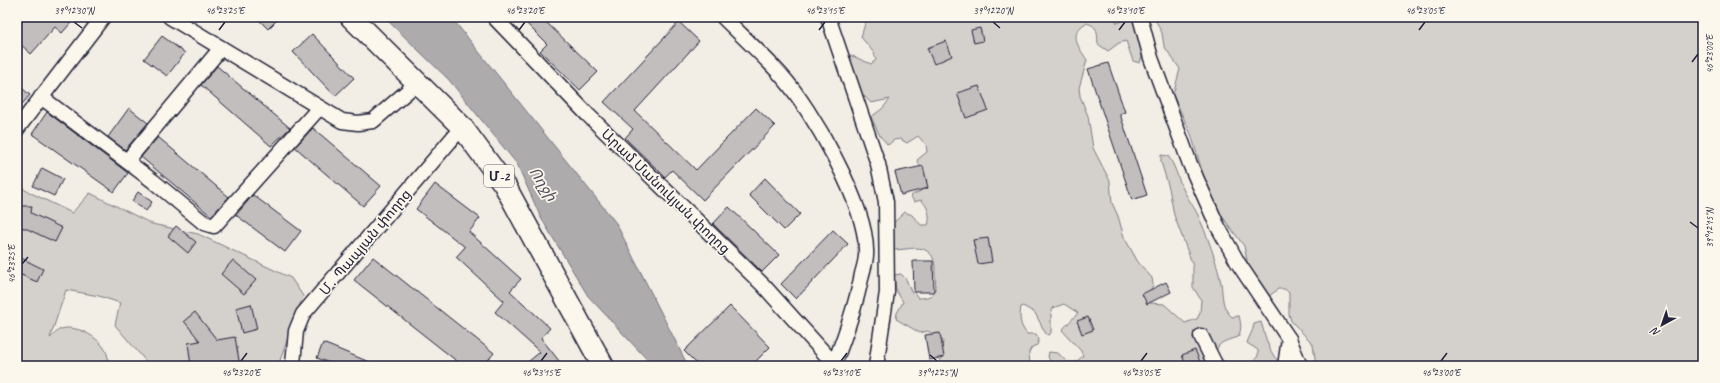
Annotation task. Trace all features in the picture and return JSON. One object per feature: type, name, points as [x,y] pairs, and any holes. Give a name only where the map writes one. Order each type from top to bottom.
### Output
[{"type":"highway","name":"Մ-2","points":[[351,17],[462,127],[504,184],[603,366]]},
{"type":"street","points":[[17,129],[103,17]]},
{"type":"street","points":[[170,17],[342,121],[358,123],[373,121],[417,83]]},
{"type":"street","name":"Արամ Մանուկյան փողոց","points":[[494,17],[588,115],[763,285],[835,365]]},
{"type":"street","points":[[723,17],[782,75],[808,110],[852,195],[864,226],[867,251],[861,282],[849,328],[835,365]]},
{"type":"street","points":[[828,17],[878,164],[886,202],[887,292],[876,366]]},
{"type":"street","points":[[1140,17],[1152,58],[1190,164],[1217,225],[1238,264],[1289,339],[1300,366]]},
{"type":"street","points":[[127,161],[221,48]]},
{"type":"street","points":[[41,97],[127,161],[204,223],[214,226],[319,108]]},
{"type":"street","name":"Մ․ Պապյան փողոց","points":[[291,366],[293,364],[296,331],[304,314],[462,127]]},
{"type":"street","points":[[1200,336],[1216,366]]},
{"type":"street","points":[[1285,366],[1289,339]]},
{"type":"shaded area","points":[[867,17],[1114,17],[1117,23],[1123,21],[1124,17],[1137,17],[1142,56],[1140,63],[1133,61],[1126,41],[1119,43],[1108,51],[1098,44],[1096,30],[1090,24],[1086,23],[1077,31],[1076,40],[1087,60],[1079,88],[1080,96],[1088,116],[1093,148],[1110,181],[1112,203],[1118,216],[1124,237],[1138,262],[1152,278],[1153,285],[1147,297],[1150,303],[1164,304],[1185,323],[1197,319],[1200,313],[1201,300],[1193,287],[1193,266],[1174,215],[1169,188],[1161,162],[1161,155],[1168,156],[1170,159],[1185,194],[1197,213],[1208,238],[1219,274],[1223,301],[1226,310],[1232,317],[1239,316],[1241,326],[1238,337],[1222,343],[1216,351],[1227,366],[1053,366],[1048,357],[1049,352],[1058,353],[1067,362],[1076,362],[1083,356],[1081,351],[1062,330],[1078,313],[1064,304],[1053,308],[1051,314],[1051,333],[1049,335],[1046,334],[1035,313],[1023,306],[1021,307],[1021,325],[1027,334],[1036,334],[1039,339],[1037,345],[1032,347],[1029,352],[1030,366],[940,366],[943,341],[939,336],[927,331],[920,333],[896,319],[897,313],[903,302],[896,290],[894,275],[901,274],[906,279],[911,292],[914,292],[918,298],[925,298],[932,294],[936,283],[935,264],[930,253],[919,248],[900,250],[891,249],[890,226],[905,212],[912,215],[921,225],[928,225],[929,215],[925,205],[921,200],[914,202],[911,196],[922,190],[927,183],[925,175],[917,160],[927,152],[926,145],[918,136],[907,143],[900,139],[894,140],[888,145],[880,136],[871,117],[882,109],[890,99],[871,103],[861,93],[855,73],[847,61],[850,55],[871,64],[876,60],[874,53],[861,37]]},
{"type":"shaded area","points":[[1154,17],[1703,17],[1703,366],[1316,366],[1313,344],[1291,321],[1289,314],[1289,293],[1285,289],[1278,289],[1267,298],[1250,275],[1244,246],[1218,211],[1204,178],[1191,134],[1173,95],[1180,69],[1164,46],[1162,33]]},
{"type":"shaded area","points":[[17,181],[25,190],[72,213],[90,193],[152,224],[198,234],[291,278],[303,296],[278,366],[148,366],[149,365],[115,325],[120,303],[99,296],[66,290],[50,338],[59,330],[66,328],[84,332],[92,336],[105,350],[108,358],[107,366],[17,366]]},
{"type":"shaded area","points":[[1261,322],[1271,352],[1284,366],[1249,366],[1258,356],[1258,350],[1247,343],[1254,324]]},
{"type":"water","name":"Ողջի","points":[[384,17],[451,17],[616,223],[688,366],[653,366],[588,296],[541,218],[517,164],[449,80]]},
{"type":"building","points":[[17,17],[76,17],[62,33],[55,27],[31,54],[17,41]]},
{"type":"building","points":[[256,17],[280,17],[268,29]]},
{"type":"building","points":[[520,17],[551,17],[546,22],[598,72],[580,90],[540,51],[547,44]]},
{"type":"building","points":[[679,22],[699,41],[635,111],[696,170],[756,108],[775,126],[703,200],[672,170],[665,177],[625,138],[633,129],[604,102]]},
{"type":"building","points":[[980,28],[983,41],[974,43],[971,30]]},
{"type":"building","points":[[312,34],[354,78],[335,96],[293,52]]},
{"type":"building","points":[[162,36],[185,53],[167,76],[144,59]]},
{"type":"building","points":[[946,41],[952,56],[934,64],[927,48]]},
{"type":"building","points":[[1108,63],[1125,112],[1120,114],[1147,195],[1132,200],[1088,69]]},
{"type":"building","points":[[217,66],[290,128],[271,146],[201,85]]},
{"type":"building","points":[[17,84],[30,95],[17,110]]},
{"type":"building","points":[[979,86],[988,110],[966,118],[957,93]]},
{"type":"building","points":[[129,108],[148,123],[125,150],[108,137]]},
{"type":"building","points":[[47,112],[128,173],[114,192],[32,134]]},
{"type":"building","points":[[313,128],[381,186],[363,206],[295,147]]},
{"type":"building","points":[[158,137],[229,197],[211,216],[141,157]]},
{"type":"building","points":[[923,166],[928,188],[901,195],[895,172]]},
{"type":"building","points":[[42,168],[63,179],[54,196],[33,186]]},
{"type":"building","points":[[765,178],[800,214],[784,230],[749,195]]},
{"type":"building","points":[[435,184],[480,218],[469,232],[521,279],[510,291],[550,328],[541,338],[563,366],[523,366],[540,352],[495,312],[504,301],[456,257],[465,247],[416,209]]},
{"type":"building","points":[[138,192],[152,202],[146,211],[132,201]]},
{"type":"building","points":[[253,195],[301,231],[285,252],[236,215]]},
{"type":"building","points":[[17,206],[32,206],[31,213],[62,228],[55,242],[25,228],[17,227]]},
{"type":"building","points":[[729,207],[779,255],[762,272],[713,224]]},
{"type":"building","points":[[176,226],[196,242],[188,253],[168,236]]},
{"type":"building","points":[[833,230],[848,244],[796,299],[781,284]]},
{"type":"building","points":[[988,238],[992,262],[978,264],[973,240]]},
{"type":"building","points":[[17,256],[43,269],[37,282],[17,273]]},
{"type":"building","points":[[373,257],[494,353],[483,366],[463,366],[354,280]]},
{"type":"building","points":[[233,260],[256,280],[244,294],[221,274]]},
{"type":"building","points":[[913,261],[933,261],[934,292],[914,292]]},
{"type":"building","points":[[1166,282],[1171,292],[1147,304],[1142,294]]},
{"type":"building","points":[[251,304],[257,329],[242,333],[236,308]]},
{"type":"building","points":[[730,306],[770,347],[751,366],[699,366],[684,351]]},
{"type":"building","points":[[195,312],[217,340],[235,337],[240,366],[191,366],[188,343],[200,341],[184,321]]},
{"type":"building","points":[[1088,317],[1093,330],[1082,334],[1077,321]]},
{"type":"building","points":[[940,333],[944,357],[929,360],[925,335]]},
{"type":"building","points":[[323,343],[379,366],[337,366],[317,358]]},
{"type":"building","points":[[1195,350],[1202,366],[1186,366],[1182,355]]}]
